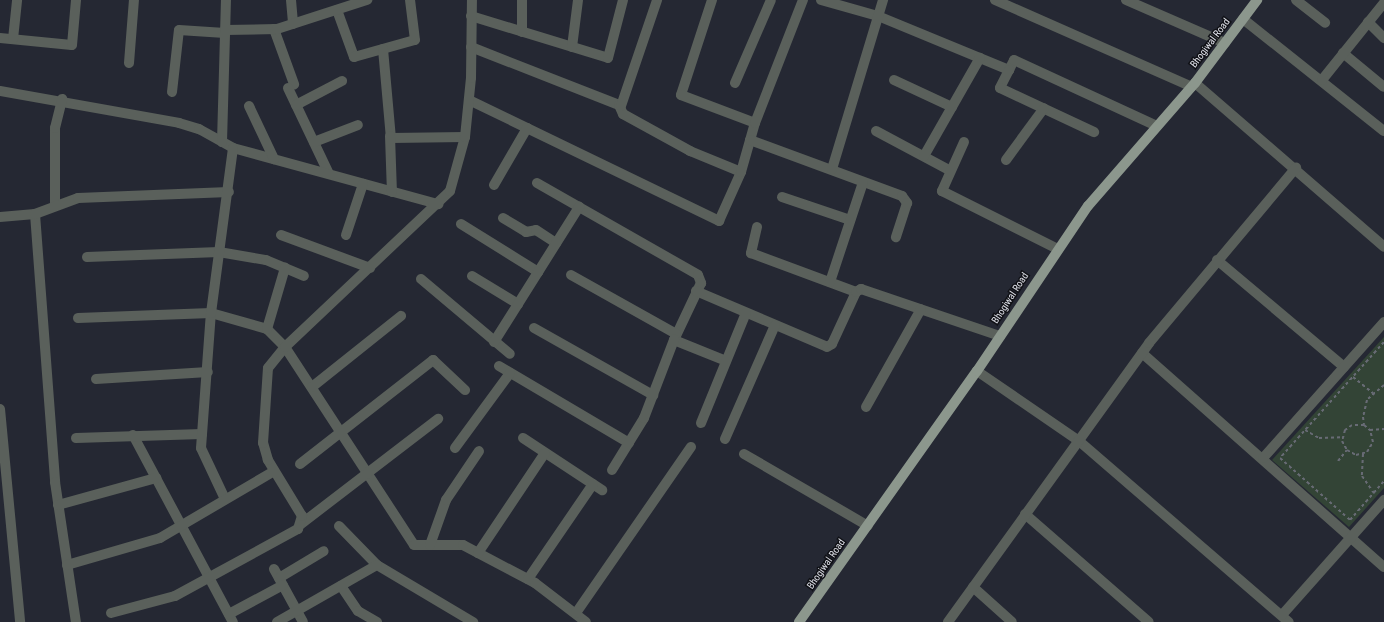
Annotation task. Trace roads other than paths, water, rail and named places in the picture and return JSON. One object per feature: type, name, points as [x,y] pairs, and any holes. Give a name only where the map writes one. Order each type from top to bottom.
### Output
[{"type":"main road","name":"Bhogiwal Road","points":[[799,622],[977,371],[1088,206],[1193,85],[1257,0]]},
{"type":"street","points":[[13,39],[17,0]]},
{"type":"street","points":[[0,38],[72,45],[76,0]]},
{"type":"street","points":[[129,63],[134,0]]},
{"type":"street","points":[[222,142],[226,0]]},
{"type":"street","points":[[291,0],[293,24]]},
{"type":"street","points":[[172,92],[179,30],[225,32],[274,29],[367,0]]},
{"type":"street","points":[[337,10],[354,57],[415,40],[410,0]]},
{"type":"street","points":[[301,524],[302,516],[274,471],[263,443],[264,391],[268,368],[285,347],[438,204],[450,191],[465,137],[469,100],[472,0]]},
{"type":"street","points":[[522,0],[522,32]]},
{"type":"street","points":[[572,47],[578,0]]},
{"type":"street","points":[[472,16],[608,58],[623,0]]},
{"type":"street","points":[[657,0],[621,106],[624,114],[690,151],[741,172]]},
{"type":"street","points":[[712,0],[681,95],[755,123]]},
{"type":"street","points":[[735,83],[771,0]]},
{"type":"street","points":[[469,100],[716,221],[722,218],[741,172],[755,123],[803,0]]},
{"type":"street","points":[[832,169],[883,0]]},
{"type":"street","points":[[995,0],[1193,85],[1296,168],[1384,246]]},
{"type":"street","points":[[1126,0],[1225,43]]},
{"type":"street","points":[[1296,0],[1326,23]]},
{"type":"street","points":[[826,1],[878,16],[1009,70]]},
{"type":"street","points":[[1322,80],[1384,3]]},
{"type":"street","points":[[1243,19],[1322,80],[1384,131]]},
{"type":"street","points":[[1368,22],[1384,38]]},
{"type":"street","points":[[274,29],[296,105],[329,174]]},
{"type":"street","points":[[471,47],[621,106]]},
{"type":"street","points":[[383,49],[390,136],[392,192]]},
{"type":"street","points":[[1343,54],[1384,86]]},
{"type":"street","points":[[924,156],[980,58]]},
{"type":"street","points":[[1094,132],[1000,88],[1014,60],[1157,126]]},
{"type":"street","points":[[894,80],[952,107]]},
{"type":"street","points":[[296,105],[342,81]]},
{"type":"street","points":[[0,91],[62,99],[92,110],[186,125],[233,148],[438,204]]},
{"type":"street","points":[[56,206],[55,128],[62,99]]},
{"type":"street","points":[[249,106],[274,159]]},
{"type":"street","points":[[1006,160],[1044,108]]},
{"type":"street","points":[[314,142],[358,125]]},
{"type":"street","points":[[494,185],[527,128]]},
{"type":"street","points":[[876,132],[949,170]]},
{"type":"street","points":[[390,136],[465,137]]},
{"type":"street","points":[[750,140],[832,169],[906,199],[896,237]]},
{"type":"street","points":[[964,142],[941,187],[947,195],[1058,249]]},
{"type":"street","points":[[225,499],[201,448],[208,372],[211,313],[219,252],[230,192],[233,148]]},
{"type":"street","points":[[948,622],[1142,353],[1216,260],[1296,168]]},
{"type":"street","points":[[830,282],[863,182]]},
{"type":"street","points":[[537,183],[698,275],[700,283],[675,337],[653,395],[629,443],[612,470]]},
{"type":"street","points":[[346,234],[363,184]]},
{"type":"street","points":[[0,217],[35,214],[78,198],[230,192]]},
{"type":"street","points":[[782,197],[850,220]]},
{"type":"street","points":[[494,342],[579,207]]},
{"type":"street","points":[[35,214],[58,505],[76,622]]},
{"type":"street","points":[[503,218],[526,232],[536,230],[556,243]]},
{"type":"street","points":[[461,224],[538,272]]},
{"type":"street","points":[[757,227],[751,253],[856,292]]},
{"type":"street","points":[[281,235],[370,268]]},
{"type":"street","points":[[87,257],[219,252],[266,260],[304,276]]},
{"type":"street","points":[[1216,260],[1344,367]]},
{"type":"street","points":[[267,330],[284,268]]},
{"type":"street","points":[[571,275],[675,337],[726,361]]},
{"type":"street","points":[[472,276],[518,304]]},
{"type":"street","points":[[421,279],[510,354]]},
{"type":"street","points":[[696,291],[775,325],[830,346],[856,292],[861,289],[1000,336]]},
{"type":"street","points":[[866,407],[921,309]]},
{"type":"street","points":[[78,318],[211,313],[267,330],[285,347],[342,431],[414,545],[463,545],[528,580],[576,613],[586,622]]},
{"type":"street","points":[[701,423],[746,313]]},
{"type":"street","points":[[312,387],[401,316]]},
{"type":"street","points":[[1263,458],[1384,322]]},
{"type":"street","points":[[725,439],[775,325]]},
{"type":"street","points":[[534,328],[653,395]]},
{"type":"street","points":[[1142,353],[1263,458],[1384,567]]},
{"type":"street","points":[[300,464],[433,360],[465,390]]},
{"type":"street","points":[[499,366],[629,443]]},
{"type":"street","points":[[977,371],[1079,441],[1286,619],[1351,537],[1384,500]]},
{"type":"street","points":[[96,379],[208,372]]},
{"type":"street","points":[[455,448],[510,373]]},
{"type":"street","points":[[0,409],[4,514],[20,622]]},
{"type":"street","points":[[110,613],[175,596],[212,579],[301,524],[369,475],[438,419]]},
{"type":"street","points":[[76,438],[202,434]]},
{"type":"street","points":[[133,435],[181,527],[212,579],[230,619],[279,577],[324,551]]},
{"type":"street","points":[[523,438],[602,490]]},
{"type":"street","points":[[576,613],[691,447]]},
{"type":"street","points":[[430,545],[446,500],[479,451]]},
{"type":"street","points":[[478,553],[545,453]]},
{"type":"street","points":[[744,454],[868,526]]},
{"type":"street","points":[[67,565],[160,538],[274,471]]},
{"type":"street","points":[[58,505],[156,478]]},
{"type":"street","points":[[528,580],[593,484]]},
{"type":"street","points":[[1026,514],[1149,622]]},
{"type":"street","points":[[339,526],[377,566],[473,622]]},
{"type":"street","points":[[277,622],[377,566]]},
{"type":"street","points":[[279,577],[303,622]]},
{"type":"street","points":[[341,586],[358,611],[377,622]]},
{"type":"street","points":[[973,588],[1012,622]]}]
